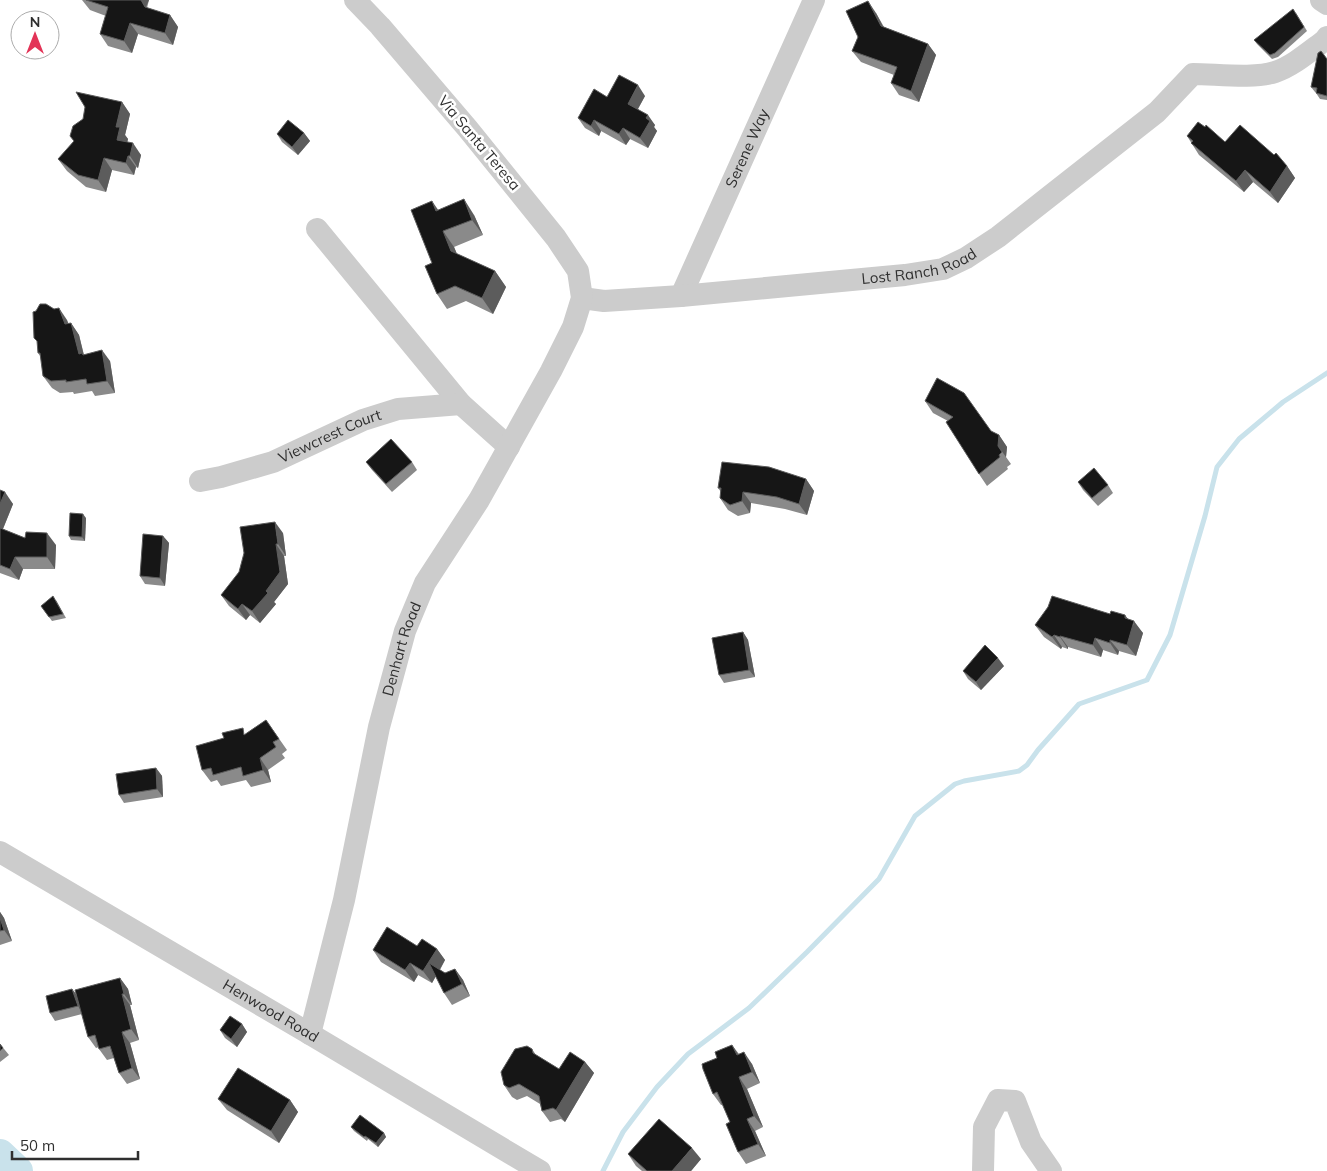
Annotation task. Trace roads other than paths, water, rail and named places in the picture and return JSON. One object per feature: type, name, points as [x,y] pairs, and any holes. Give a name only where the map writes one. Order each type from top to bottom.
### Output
[{"type":"street","name":"Via Santa Teresa","points":[[355,0],[380,26],[468,129],[556,238],[578,271],[582,298]]},
{"type":"street","name":"Serene Way","points":[[681,296],[814,0]]},
{"type":"street","points":[[1321,0],[1327,4]]},
{"type":"street","name":"Lost Ranch Road","points":[[582,298],[604,301],[681,296],[943,270],[966,258],[998,237],[1157,112],[1193,74],[1258,75],[1276,72],[1325,40],[1327,36]]},
{"type":"street","points":[[317,229],[461,404],[509,447]]},
{"type":"street","name":"Denhart Road","points":[[310,1034],[344,900],[379,726],[405,631],[425,583],[479,500],[573,327],[582,298]]},
{"type":"street","name":"Viewcrest Court","points":[[200,481],[273,462],[363,420],[398,409],[461,404]]},
{"type":"street","name":"Henwood Road","points":[[0,852],[540,1171]]},
{"type":"street","points":[[983,1171],[984,1127],[998,1100],[1015,1101],[1030,1142],[1051,1171]]},
{"type":"waterway","points":[[603,1171],[623,1132],[657,1087],[688,1054],[749,1008],[879,879],[915,816],[955,784],[1019,771],[1027,765],[1079,704],[1147,680],[1170,635],[1205,516],[1217,467],[1239,439],[1283,402],[1327,373]]},
{"type":"waterway","points":[[0,1154],[18,1171]]}]
